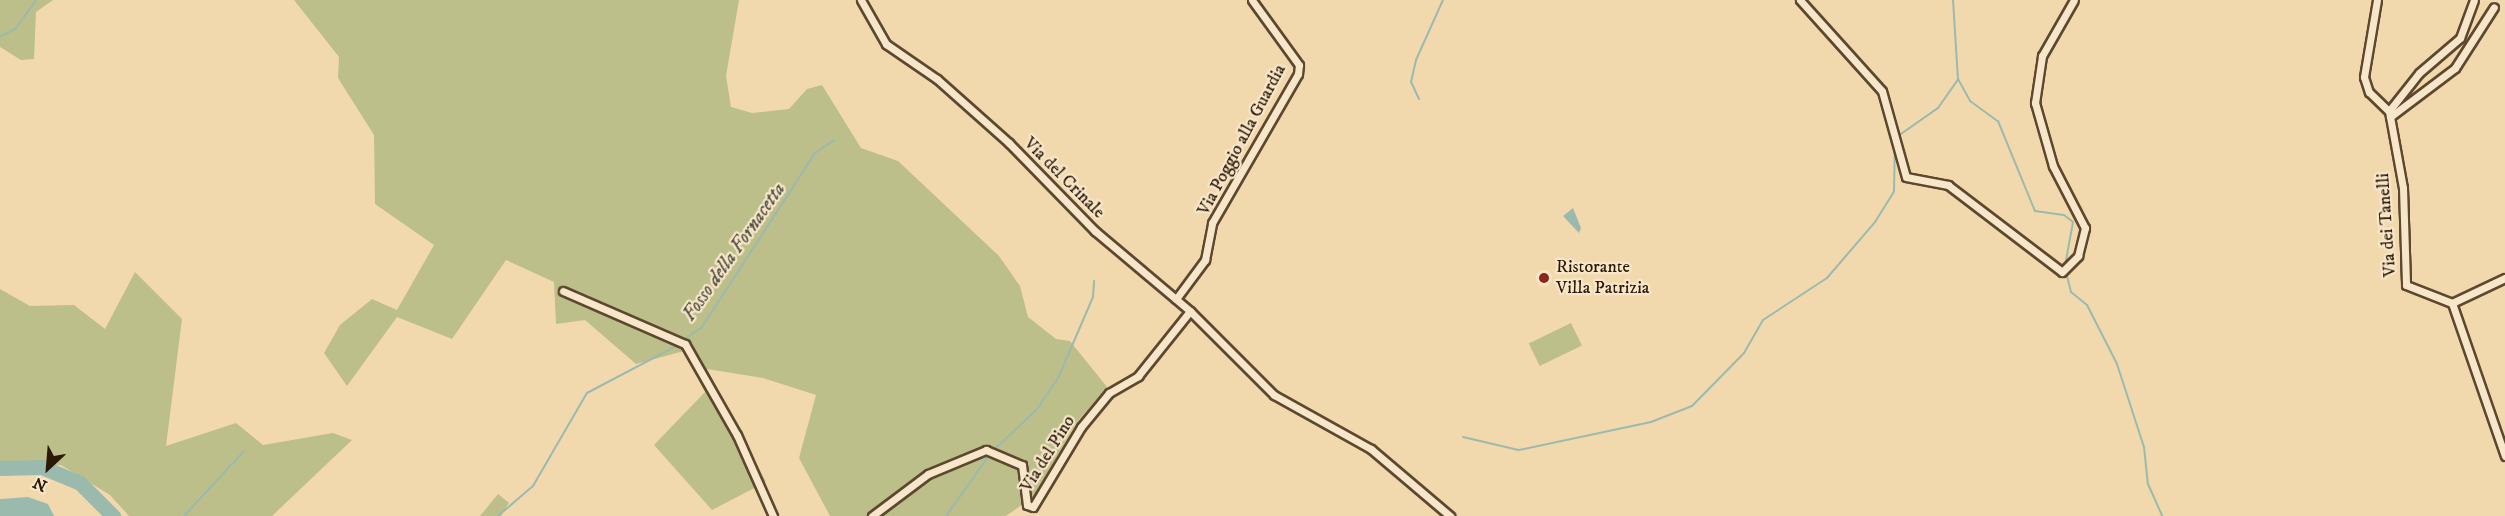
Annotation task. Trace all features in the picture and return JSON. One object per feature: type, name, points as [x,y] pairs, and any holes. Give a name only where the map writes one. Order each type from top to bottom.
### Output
[{"type":"street","name":"Via del Crinale","points":[[861,0],[886,44],[938,80],[1095,231],[1190,311],[1274,395],[1371,449],[1450,516]]},
{"type":"street","name":"Via Poggio alla Guardia","points":[[1176,299],[1205,260],[1212,223],[1298,74],[1299,65],[1252,0]]},
{"type":"street","points":[[1800,0],[1882,91],[1906,177],[1948,185],[2062,272],[2078,256],[2085,228],[2053,166],[2035,103],[2042,56],[2074,0]]},
{"type":"street","points":[[2377,0],[2364,77],[2369,92],[2390,114]]},
{"type":"street","points":[[2390,114],[2419,74],[2460,38],[2474,0]]},
{"type":"street","points":[[2390,114],[2455,68],[2494,7]]},
{"type":"street","name":"Via dei Tanelli","points":[[2390,114],[2403,188],[2406,285],[2452,303]]},
{"type":"street","points":[[2505,278],[2452,303],[2505,456]]},
{"type":"street","points":[[563,291],[685,344],[737,435],[773,516]]},
{"type":"street","name":"Via del Pino","points":[[872,516],[928,474],[986,450],[1022,465],[1027,505],[1033,507],[1081,427],[1109,393],[1138,376],[1190,311]]},
{"type":"green space","points":[[0,0],[53,0],[36,12],[34,59],[21,60],[0,47]]},
{"type":"green space","points":[[294,0],[739,0],[726,76],[731,107],[752,113],[789,109],[807,89],[822,85],[861,148],[898,161],[999,256],[1020,286],[1028,317],[1056,339],[1070,341],[1107,387],[1077,422],[1033,497],[1006,516],[830,516],[799,458],[816,395],[763,378],[707,369],[766,482],[712,510],[654,445],[705,392],[684,351],[636,364],[585,320],[556,324],[554,282],[506,260],[452,339],[397,317],[347,386],[324,353],[340,325],[372,299],[397,310],[434,245],[375,204],[374,135],[338,78],[339,57]]},
{"type":"green space","points":[[135,272],[182,319],[166,446],[236,423],[263,445],[333,433],[352,440],[272,516],[129,516],[110,495],[61,465],[0,463],[0,289],[30,306],[74,305],[105,329]]},
{"type":"green space","points":[[1571,323],[1582,345],[1540,366],[1529,344]]},
{"type":"green space","points":[[498,494],[509,503],[501,516],[480,516]]},
{"type":"shaded area","points":[[1573,208],[1581,228],[1579,233],[1563,216]]},
{"type":"shaded area","points":[[28,497],[48,504],[54,516],[0,516],[0,499]]},
{"type":"waterway","points":[[0,37],[16,28],[36,0]]},
{"type":"waterway","points":[[1419,99],[1411,82],[1416,60],[1443,0]]},
{"type":"waterway","points":[[1953,0],[1958,79],[1970,101],[1998,121],[2035,211],[2064,215],[2073,222],[2065,266]]},
{"type":"waterway","points":[[1898,136],[1938,108],[1958,79]]},
{"type":"waterway","name":"Fosso della Fornacetta","points":[[683,340],[702,327],[815,153],[834,140]]},
{"type":"waterway","points":[[1463,437],[1519,450],[1651,422],[1692,406],[1744,353],[1763,320],[1827,278],[1875,222],[1894,191],[1895,141]]},
{"type":"waterway","points":[[2066,272],[2071,292],[2087,305],[2117,364],[2144,447],[2148,484],[2162,516]]},
{"type":"waterway","points":[[994,450],[1037,409],[1059,376],[1093,297],[1094,281]]},
{"type":"waterway","name":"Fosso della Fornacetta","points":[[498,516],[533,486],[587,393],[680,344]]},
{"type":"waterway","points":[[184,516],[244,451]]},
{"type":"waterway","points":[[946,516],[990,454]]},
{"type":"waterway","points":[[0,468],[42,467],[80,483],[113,516]]},
{"type":"place","name":"Ristorante Villa Patrizia","points":[[1544,278]]}]
